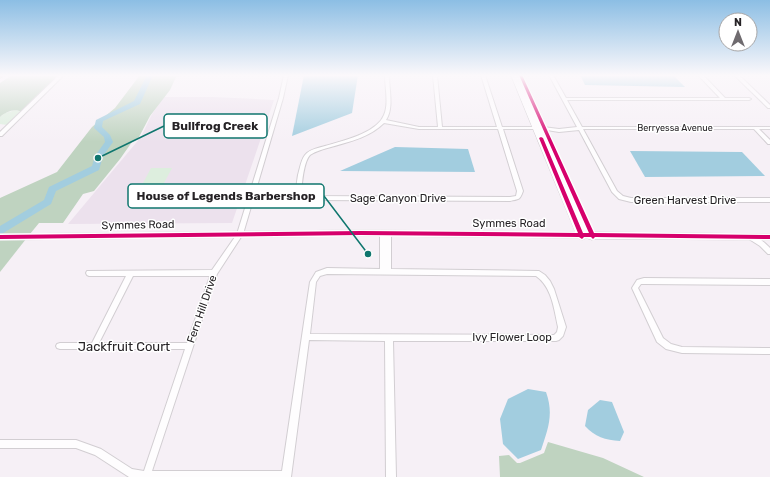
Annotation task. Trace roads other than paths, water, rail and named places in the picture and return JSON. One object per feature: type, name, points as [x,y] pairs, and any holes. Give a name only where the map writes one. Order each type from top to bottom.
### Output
[{"type":"street","points":[[0,135],[39,97]]},
{"type":"street","name":"Fern Hill Drive","points":[[146,476],[214,273],[240,234],[280,97]]},
{"type":"street","points":[[383,121],[387,108],[387,97]]},
{"type":"street","points":[[437,97],[440,128]]},
{"type":"street","name":"Sage Canyon Drive","points":[[383,121],[364,134],[314,151],[308,155],[304,161],[298,188],[300,195],[311,198],[515,198],[520,194],[520,191],[490,97]]},
{"type":"street","points":[[525,97],[540,128]]},
{"type":"street","points":[[528,97],[586,236]]},
{"type":"street","points":[[760,97],[770,107]]},
{"type":"street","points":[[564,99],[749,99]]},
{"type":"street","name":"Green Harvest Drive","points":[[564,99],[615,192],[621,198],[631,200],[770,200]]},
{"type":"street","name":"Berryessa Avenue","points":[[383,121],[419,128],[540,128],[559,130],[580,128],[770,128]]},
{"type":"street","points":[[755,128],[770,143]]},
{"type":"street","name":"Symmes Road","points":[[0,237],[240,234],[770,237]]},
{"type":"street","points":[[386,235],[386,271]]},
{"type":"street","points":[[746,237],[762,244],[770,252]]},
{"type":"street","name":"Ivy Flower Loop","points":[[286,476],[313,282],[318,274],[327,271],[538,273],[544,277],[549,284],[562,327],[560,334],[556,338],[306,337]]},
{"type":"street","points":[[89,273],[214,273]]},
{"type":"street","points":[[94,346],[131,273]]},
{"type":"street","points":[[770,282],[644,281],[639,282],[635,288],[657,336],[669,347],[682,350],[770,351]]},
{"type":"street","points":[[389,337],[391,477]]},
{"type":"street","name":"Jackfruit Court","points":[[60,346],[189,346]]},
{"type":"street","points":[[0,444],[76,444],[98,452],[130,473],[146,476],[286,476]]},
{"type":"water","points":[[300,97],[354,97],[352,113],[292,136]]},
{"type":"water","points":[[395,147],[468,149],[475,172],[340,171]]},
{"type":"water","points":[[630,151],[742,152],[765,176],[645,177]]},
{"type":"water","points":[[528,389],[546,392],[550,407],[549,421],[541,450],[518,459],[503,444],[500,419],[508,399]]},
{"type":"water","points":[[600,400],[612,402],[624,432],[620,441],[601,437],[593,433],[585,426],[588,410]]},
{"type":"waterway","points":[[0,231],[48,202],[52,189],[96,168],[99,156],[109,142],[107,136],[98,128],[100,120],[137,102],[139,97]]},
{"type":"place","name":"Bullfrog Creek","points":[[98,158]]},
{"type":"place","name":"House of Legends Barbershop","points":[[368,254]]}]
